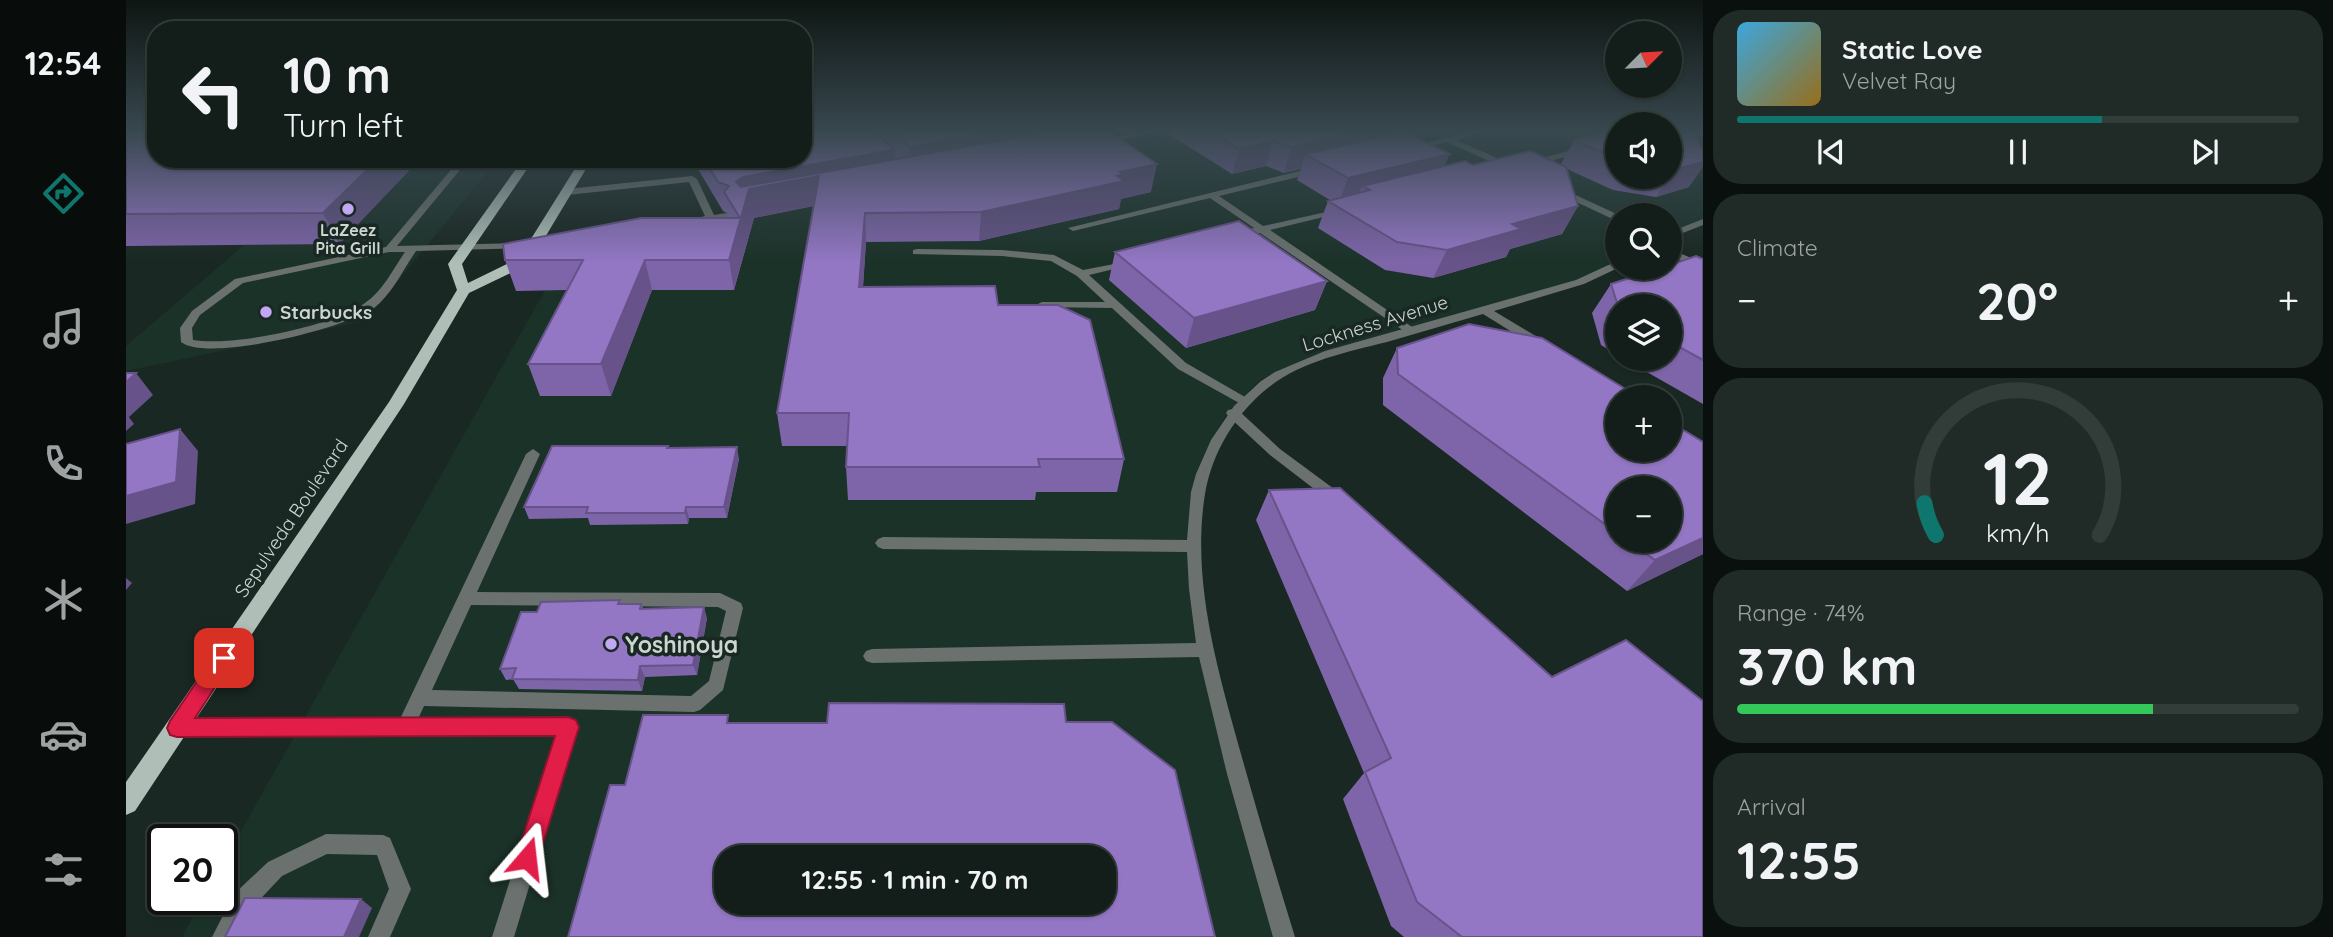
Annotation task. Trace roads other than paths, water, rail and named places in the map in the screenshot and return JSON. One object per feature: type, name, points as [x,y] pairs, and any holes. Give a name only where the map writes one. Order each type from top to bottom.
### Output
[{"type":"main road","points":[[518,175],[455,264],[464,290],[524,261],[540,246],[577,175]]},
{"type":"main road","name":"Sepulveda Boulevard","points":[[126,803],[396,404],[464,290]]},
{"type":"street","points":[[389,248],[452,175]]},
{"type":"street","points":[[1073,228],[1296,175]]},
{"type":"street","points":[[567,192],[692,179],[711,218]]},
{"type":"street","points":[[1548,186],[1605,212]]},
{"type":"street","points":[[1211,195],[1411,331]]},
{"type":"street","points":[[1223,239],[1353,207]]},
{"type":"street","points":[[685,224],[726,216]]},
{"type":"street","points":[[1682,230],[1703,222]]},
{"type":"street","points":[[412,248],[372,303],[357,313],[333,322],[222,345],[202,346],[187,342],[186,328],[196,313],[239,281],[389,248],[540,246]]},
{"type":"street","points":[[917,252],[1002,253],[1054,258],[1081,274],[1182,366],[1246,401]]},
{"type":"street","points":[[1682,257],[1703,267]]},
{"type":"street","points":[[1081,274],[1145,258]]},
{"type":"street","name":"Lockness Avenue","points":[[1284,937],[1240,789],[1205,650],[1194,567],[1196,508],[1209,456],[1233,413],[1246,401],[1266,383],[1316,358],[1580,282],[1605,270]]},
{"type":"street","points":[[1034,305],[1114,306]]},
{"type":"street","points":[[1485,310],[1555,354]]},
{"type":"street","points":[[1233,413],[1275,452],[1329,490],[1349,509]]},
{"type":"street","points":[[405,727],[533,454]]},
{"type":"street","points":[[883,543],[1195,546]]},
{"type":"street","points":[[419,698],[694,704],[717,685],[735,608],[720,600],[466,598]]},
{"type":"street","points":[[872,656],[1205,650]]},
{"type":"street","points":[[177,728],[568,727],[503,937]]},
{"type":"street","points":[[223,937],[242,902],[275,869],[326,844],[383,845],[400,889],[379,937]]},
{"type":"place","name":"LaZeez Pita Grill","points":[[348,209]]},
{"type":"place","name":"Starbucks","points":[[266,312]]},
{"type":"place","name":"Yoshinoya","points":[[611,644]]}]
